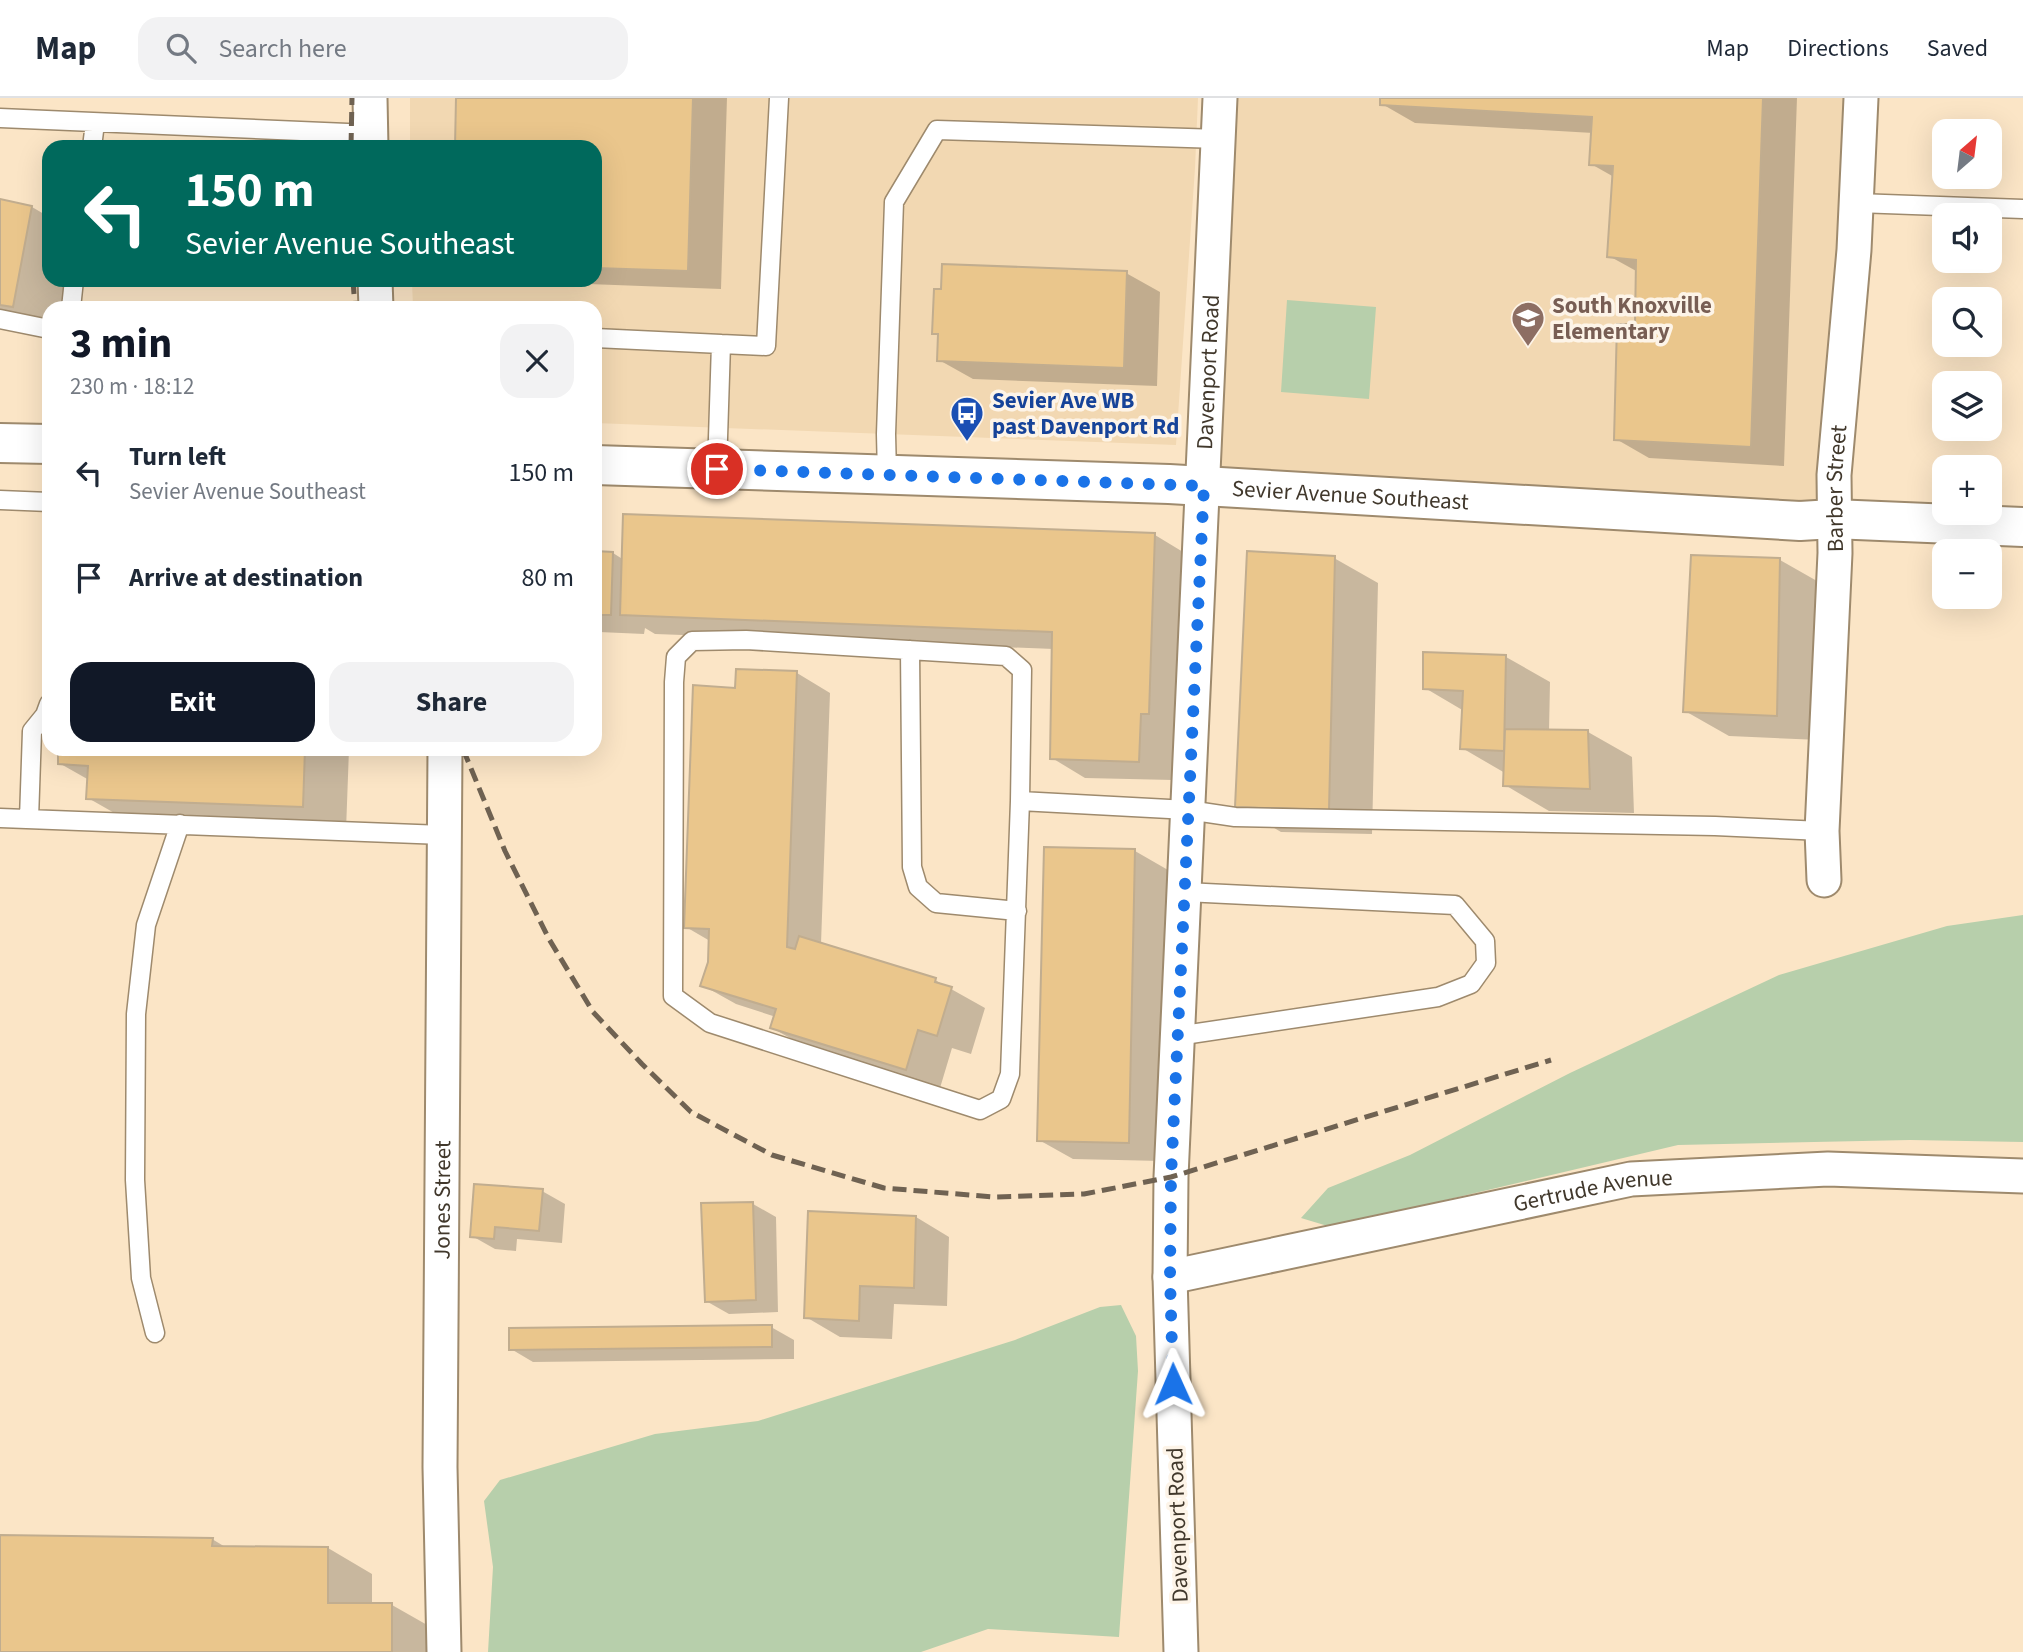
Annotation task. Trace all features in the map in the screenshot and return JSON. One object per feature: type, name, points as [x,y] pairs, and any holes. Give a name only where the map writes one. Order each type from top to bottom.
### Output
[{"type":"main road","points":[[0,443],[42,444]]},
{"type":"main road","name":"Sevier Avenue Southeast","points":[[602,465],[1204,486],[1800,521],[1833,519],[2023,527]]},
{"type":"street","points":[[370,98],[371,140]]},
{"type":"street","name":"Davenport Road","points":[[1181,1652],[1170,1277],[1171,1177],[1220,98]]},
{"type":"street","name":"Barber Street","points":[[1824,880],[1822,831],[1835,553],[1834,475],[1857,203],[1861,98]]},
{"type":"street","name":"Jones Street","points":[[444,1652],[440,1467],[445,756]]},
{"type":"street","name":"Gertrude Avenue","points":[[1170,1277],[1630,1179],[1828,1169],[2023,1176]]},
{"type":"lane","points":[[602,338],[766,346],[779,98]]},
{"type":"lane","points":[[0,118],[371,140]]},
{"type":"lane","points":[[93,140],[95,123]]},
{"type":"lane","points":[[887,475],[894,202],[937,130],[1219,139]]},
{"type":"lane","points":[[1857,203],[2023,209]]},
{"type":"lane","points":[[0,319],[42,328]]},
{"type":"lane","points":[[717,469],[721,344]]},
{"type":"lane","points":[[0,500],[42,502]]},
{"type":"lane","points":[[746,640],[910,650],[1006,656],[1022,670],[1017,911],[1010,1074],[1001,1098],[980,1110],[710,1023],[673,996],[676,657],[692,641],[746,640]]},
{"type":"lane","points":[[910,650],[912,867],[918,887],[936,903],[1017,911]]},
{"type":"lane","points":[[29,819],[32,732],[42,719]]},
{"type":"lane","points":[[1020,801],[1188,810],[1235,817],[1701,825],[1822,831]]},
{"type":"lane","points":[[0,818],[443,835]]},
{"type":"lane","points":[[155,1333],[141,1278],[135,1180],[136,1014],[146,925],[180,824]]},
{"type":"lane","points":[[1177,1036],[1438,997],[1471,984],[1486,963],[1485,940],[1455,905],[1185,892]]},
{"type":"shaded area","points":[[410,98],[1198,98],[1176,445],[602,423],[602,301],[413,301],[412,287],[602,287],[602,140],[410,140]]},
{"type":"shaded area","name":"South Knoxville Elementary","points":[[1220,98],[1861,98],[1833,519],[1204,486]]},
{"type":"green space","points":[[1287,300],[1376,307],[1369,399],[1281,392]]},
{"type":"green space","points":[[2023,915],[2023,1142],[1910,1140],[1678,1145],[1331,1227],[1301,1218],[1328,1188],[1410,1155],[1570,1073],[1779,975],[1947,926]]},
{"type":"green space","points":[[1121,1305],[1136,1336],[1138,1371],[1119,1637],[988,1629],[921,1652],[488,1652],[493,1567],[484,1501],[500,1480],[655,1434],[758,1421],[1015,1340],[1100,1307]]},
{"type":"building","points":[[456,98],[693,98],[688,271],[602,268],[602,140],[455,140]]},
{"type":"building","points":[[1380,98],[1763,98],[1751,447],[1614,440],[1617,324],[1635,324],[1636,260],[1607,257],[1613,166],[1589,165],[1592,117],[1380,105]]},
{"type":"building","points":[[0,199],[32,206],[13,307],[0,305]]},
{"type":"building","points":[[942,264],[1127,271],[1124,368],[937,361],[938,334],[932,334],[934,289],[941,289]]},
{"type":"building","points":[[623,514],[1155,533],[1149,714],[1141,714],[1139,762],[1050,759],[1052,632],[620,615]]},
{"type":"building","points":[[602,551],[613,552],[611,615],[602,615]]},
{"type":"building","points":[[1247,551],[1335,556],[1329,810],[1235,807]]},
{"type":"building","points":[[1691,555],[1780,558],[1777,716],[1683,712]]},
{"type":"building","points":[[1423,652],[1506,655],[1504,751],[1460,749],[1463,691],[1423,689]]},
{"type":"building","points":[[736,669],[797,671],[787,947],[795,949],[799,936],[936,978],[935,982],[952,987],[937,1036],[918,1030],[906,1070],[770,1028],[776,1009],[700,986],[708,962],[709,929],[684,928],[693,685],[735,688]]},
{"type":"building","points":[[1505,729],[1588,730],[1590,789],[1503,786]]},
{"type":"building","points":[[58,756],[305,756],[303,807],[86,799],[88,766],[58,764]]},
{"type":"building","points":[[1044,847],[1135,849],[1129,1143],[1037,1141]]},
{"type":"building","points":[[474,1184],[543,1189],[539,1231],[495,1227],[494,1239],[470,1237]]},
{"type":"building","points":[[753,1202],[756,1300],[705,1302],[701,1203]]},
{"type":"building","points":[[808,1211],[916,1216],[914,1288],[860,1286],[859,1321],[804,1318]]},
{"type":"building","points":[[772,1325],[772,1347],[509,1350],[509,1328]]},
{"type":"building","points":[[0,1535],[213,1538],[212,1546],[328,1547],[328,1603],[392,1603],[392,1652],[0,1652]]},
{"type":"railway","points":[[351,140],[352,98]]},
{"type":"railway","points":[[354,287],[354,301]]},
{"type":"railway","points":[[466,756],[505,851],[549,939],[593,1012],[642,1064],[691,1112],[772,1155],[884,1188],[994,1197],[1084,1194],[1171,1177],[1551,1060]]},
{"type":"place","name":"South Knoxville Elementary","points":[[1528,348]]},
{"type":"place","name":"Sevier Ave WB past Davenport Rd","points":[[967,443]]},
{"type":"route","points":[[717,469],[1204,486],[1171,1177],[1173,1384]]}]
